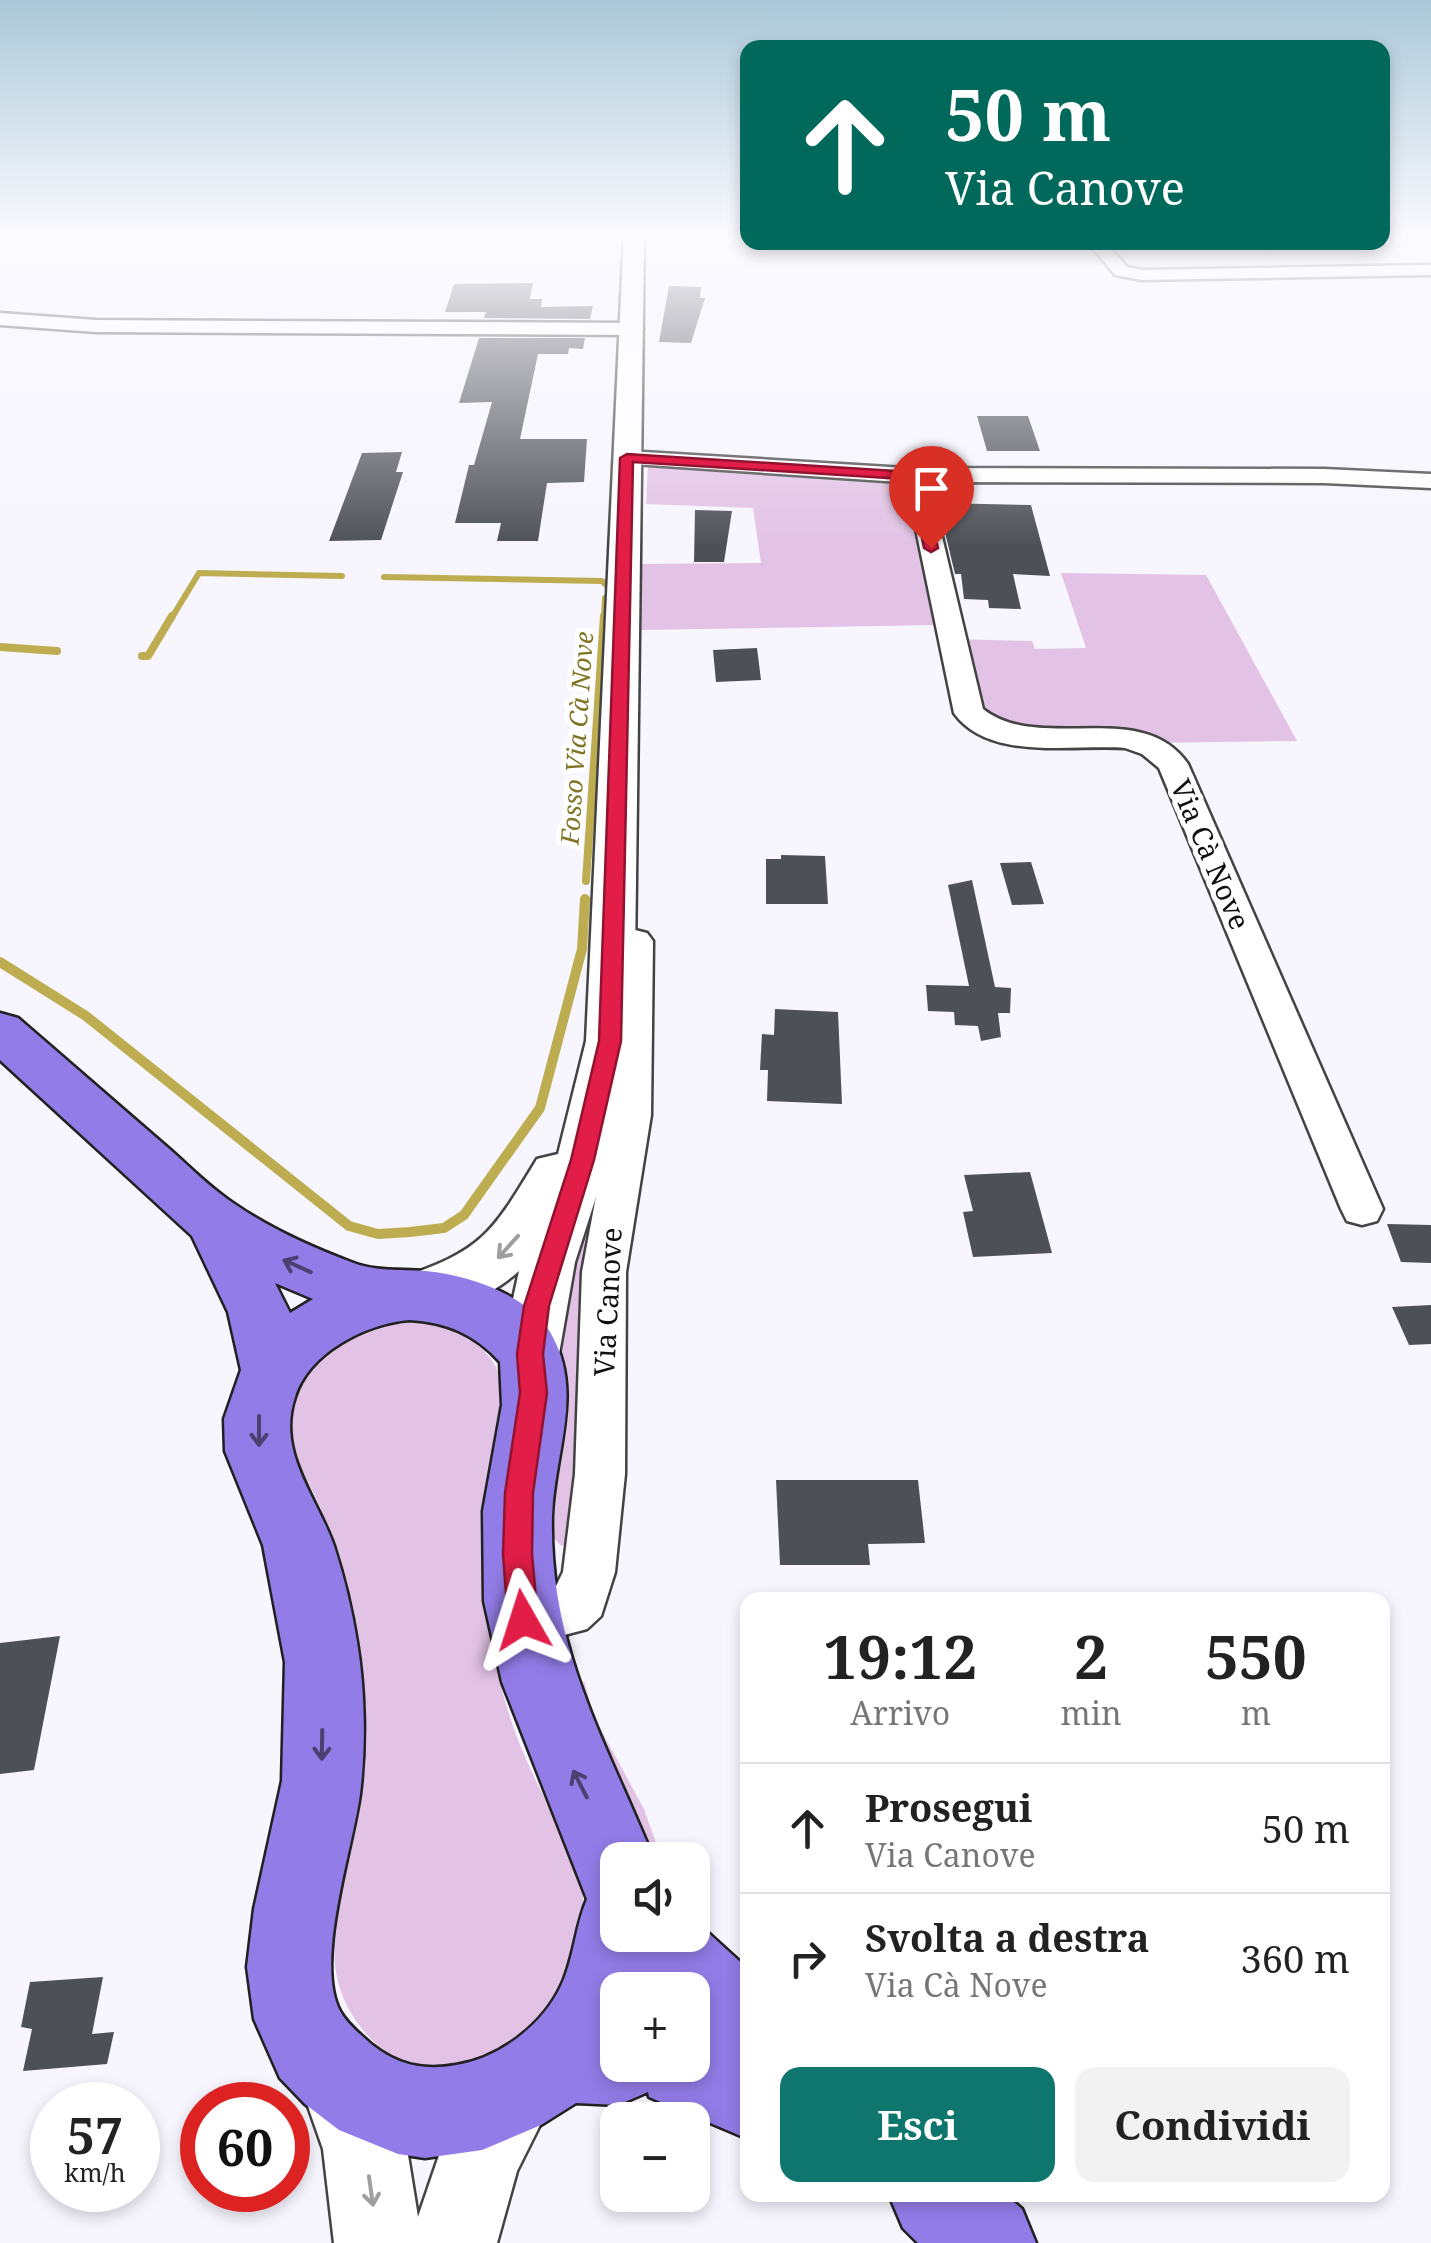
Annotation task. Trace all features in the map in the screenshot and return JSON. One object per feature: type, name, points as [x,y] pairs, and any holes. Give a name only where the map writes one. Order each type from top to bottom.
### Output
[{"type":"main road","points":[[0,1031],[214,1220],[284,1261],[350,1288],[456,1301],[508,1329],[530,1354],[534,1393],[519,1493],[517,1554],[523,1620],[533,1670],[551,1722],[607,1842]]},
{"type":"main road","points":[[214,1220],[259,1312],[273,1369]]},
{"type":"main road","points":[[403,1295],[321,1324],[273,1369],[264,1385],[256,1442],[296,1537],[324,1660],[321,1789],[287,1960],[295,2014],[316,2058],[366,2099],[396,2111],[435,2115],[491,2103],[566,2067],[598,2004],[611,1952]]},
{"type":"main road","points":[[666,1952],[740,2021]]},
{"type":"main road","points":[[710,2078],[740,2091]]},
{"type":"street","name":"Via Canove","points":[[530,1354],[548,1262],[582,1160],[610,1041],[633,338]]},
{"type":"street","points":[[627,458],[906,475],[1431,480]]},
{"type":"street","name":"Via Cà Nove","points":[[906,475],[918,483],[969,713],[978,724],[1012,734],[1147,743],[1172,764],[1362,1209]]},
{"type":"street","name":"Via Canove","points":[[523,1620],[568,1611],[582,1598],[589,1572],[600,1474],[604,1272],[631,1115],[635,941]]},
{"type":"street","name":"Via Canove","points":[[403,1295],[462,1284],[513,1246],[596,1104]]},
{"type":"street","points":[[453,2243],[479,2156],[566,2067]]},
{"type":"street","points":[[338,2075],[365,2149],[378,2243]]},
{"type":"shaded area","points":[[648,463],[902,481],[935,625],[640,630],[640,564],[761,563],[753,508],[646,504]]},
{"type":"shaded area","points":[[1061,573],[1206,575],[1297,741],[1147,743],[979,725],[951,639],[1032,641],[1035,649],[1086,648]]},
{"type":"shaded area","points":[[587,1215],[578,1315],[580,1401],[573,1541],[561,1546],[548,1532],[556,1313]]},
{"type":"shaded area","points":[[418,1320],[466,1337],[490,1357],[498,1371],[502,1414],[491,1467],[486,1533],[486,1591],[493,1645],[514,1728],[577,1865],[583,1903],[581,1948],[575,1972],[551,2009],[491,2053],[448,2065],[403,2061],[373,2042],[354,2018],[338,1980],[336,1921],[358,1777],[357,1647],[339,1558],[296,1457],[290,1432],[292,1404],[300,1384],[325,1353],[359,1333]]},
{"type":"shaded area","points":[[584,1680],[594,1717],[644,1809],[656,1842],[648,1842],[598,1742],[583,1697]]},
{"type":"building","points":[[479,338],[585,338],[583,349],[569,348],[568,354],[538,354],[520,439],[587,439],[584,482],[547,483],[538,541],[497,541],[501,523],[455,523],[469,465],[474,465],[492,402],[459,403]]},
{"type":"building","points":[[660,338],[693,338],[691,343],[659,342]]},
{"type":"building","points":[[977,416],[1028,416],[1040,451],[987,451]]},
{"type":"building","points":[[402,452],[396,472],[403,472],[381,540],[329,541],[362,453]]},
{"type":"building","points":[[938,503],[1031,505],[1050,576],[1013,574],[1021,609],[989,608],[988,600],[964,599],[961,574],[955,574]]},
{"type":"building","points":[[695,510],[732,511],[724,562],[694,562]]},
{"type":"building","points":[[757,648],[761,680],[716,682],[713,650]]},
{"type":"building","points":[[781,855],[825,856],[828,904],[766,904],[766,859],[781,859]]},
{"type":"building","points":[[1031,862],[1044,904],[1012,905],[1000,863]]},
{"type":"building","points":[[972,880],[995,987],[1011,988],[1010,1013],[998,1013],[1001,1037],[981,1041],[978,1026],[955,1025],[954,1012],[928,1011],[926,985],[969,986],[948,885]]},
{"type":"building","points":[[775,1009],[838,1012],[842,1104],[767,1101],[768,1070],[760,1070],[762,1034],[774,1035]]},
{"type":"building","points":[[1030,1172],[1052,1253],[973,1257],[963,1212],[973,1211],[964,1175]]},
{"type":"building","points":[[1387,1224],[1431,1225],[1431,1263],[1401,1262]]},
{"type":"building","points":[[1431,1305],[1431,1344],[1409,1345],[1392,1307]]},
{"type":"building","points":[[776,1480],[918,1480],[925,1543],[868,1544],[870,1565],[780,1565]]},
{"type":"building","points":[[60,1636],[34,1770],[0,1774],[0,1643]]},
{"type":"building","points":[[103,1977],[92,2034],[114,2032],[107,2064],[23,2071],[32,2029],[21,2027],[30,1982]]},
{"type":"waterway","name":"Fosso Via Cà Nove","points":[[171,619],[199,573],[342,576]]},
{"type":"waterway","name":"Fosso Via Cà Nove","points":[[384,577],[602,581],[606,585]]},
{"type":"waterway","name":"Fosso Via Cà Nove","points":[[604,619],[605,598]]},
{"type":"waterway","name":"Fosso Via Cà Nove","points":[[142,656],[148,656],[172,616]]},
{"type":"waterway","name":"Fosso Via Cà Nove","points":[[586,881],[604,616]]},
{"type":"waterway","name":"Fosso Via Cà Nove","points":[[0,647],[57,651]]},
{"type":"waterway","points":[[0,962],[86,1016],[349,1226],[378,1234],[410,1232],[444,1228],[464,1215],[540,1108],[582,949],[585,899]]},
{"type":"route","points":[[523,1620],[517,1554],[519,1493],[534,1393],[530,1354],[536,1306],[582,1160],[610,1041],[627,458],[906,475],[918,483],[931,548]]}]
